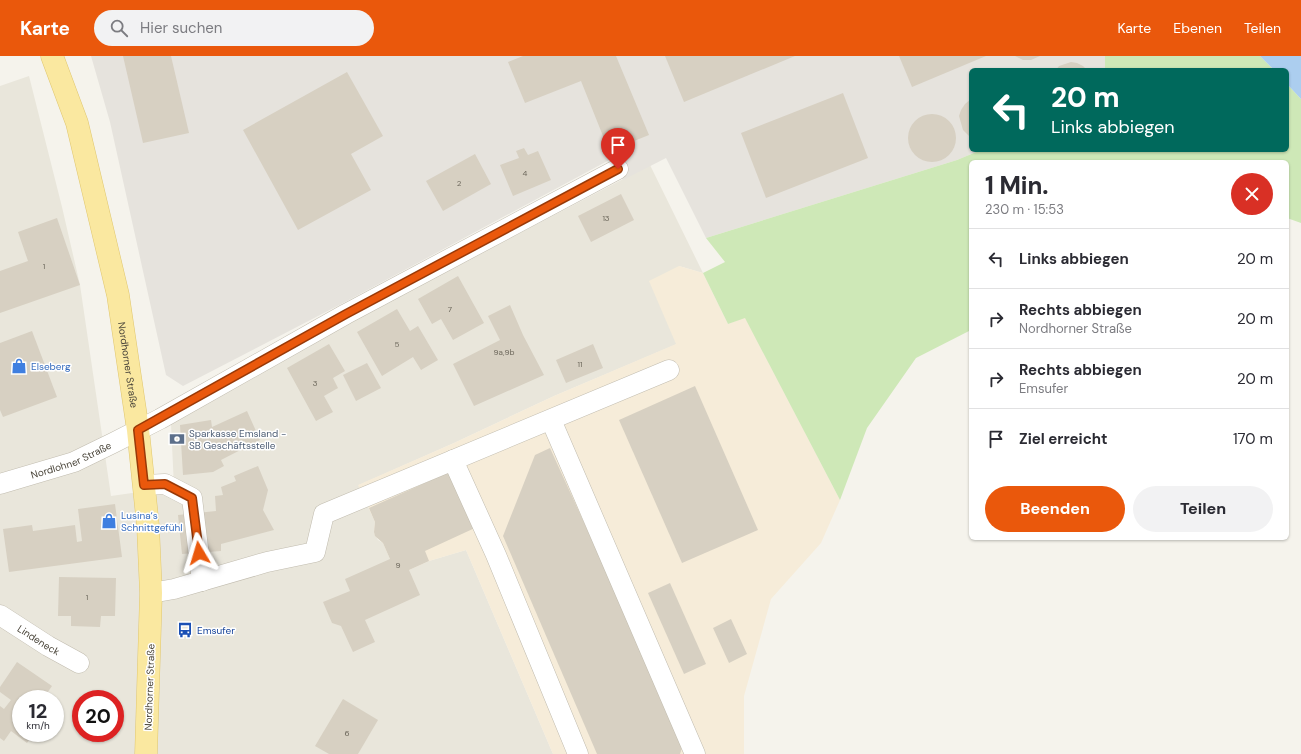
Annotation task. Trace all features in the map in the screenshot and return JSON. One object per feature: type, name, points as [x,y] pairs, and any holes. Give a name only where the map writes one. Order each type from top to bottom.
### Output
[{"type":"main road","name":"Nordhorner Straße","points":[[52,56],[77,123],[118,295],[138,430],[148,526],[151,593],[146,754]]},
{"type":"street","points":[[138,430],[346,314],[618,169]]},
{"type":"street","points":[[151,593],[174,589],[267,562],[315,552],[324,514],[669,370]]},
{"type":"street","points":[[550,420],[695,754]]},
{"type":"street","name":"Nordlohner Straße","points":[[0,484],[74,462],[138,430]]},
{"type":"street","points":[[453,460],[496,555],[578,754]]},
{"type":"street","points":[[144,485],[165,484],[192,498],[202,581]]},
{"type":"street","name":"Lindeneck","points":[[0,614],[48,646],[79,663]]},
{"type":"shaded area","points":[[91,56],[1105,56],[1105,68],[969,68],[969,152],[976,152],[957,160],[706,238],[666,158],[623,180],[613,158],[347,301],[183,386],[166,375],[110,122]]},
{"type":"shaded area","points":[[29,76],[80,285],[111,496],[174,487],[171,424],[352,321],[650,165],[703,273],[679,266],[677,344],[554,396],[454,443],[359,485],[375,522],[374,532],[378,540],[383,543],[390,559],[409,570],[429,561],[466,550],[553,754],[0,754],[0,86]]},
{"type":"shaded area","points":[[679,266],[703,273],[728,324],[745,317],[840,500],[821,543],[771,599],[744,696],[744,754],[553,754],[466,550],[429,561],[409,570],[390,559],[383,543],[375,536],[375,522],[358,485],[454,443],[554,396],[676,344],[649,281]]},
{"type":"green space","points":[[1105,56],[1260,56],[1272,68],[1105,68]]},
{"type":"green space","points":[[1289,86],[1301,99],[1301,223],[1289,219],[1289,160],[969,160],[969,331],[916,358],[867,428],[840,500],[745,318],[728,324],[703,273],[725,262],[706,238],[957,160],[976,152],[1289,152]]},
{"type":"water","points":[[1260,56],[1301,56],[1301,99],[1289,86],[1289,68],[1272,68]]},
{"type":"building","points":[[123,56],[171,56],[189,133],[143,143]]},
{"type":"building","points":[[523,56],[616,56],[649,135],[609,151],[581,81],[525,103],[508,62]]},
{"type":"building","points":[[665,56],[795,56],[684,102]]},
{"type":"building","points":[[899,56],[986,56],[912,87]]},
{"type":"building","points":[[1015,56],[1040,56],[1031,60],[1023,60]]},
{"type":"building","points":[[1071,62],[1077,63],[1085,68],[1058,68],[1059,66]]},
{"type":"building","points":[[347,72],[383,136],[351,154],[371,190],[298,230],[243,130]]},
{"type":"building","points":[[843,93],[868,158],[766,198],[741,133]]},
{"type":"building","points":[[969,101],[969,136],[963,130],[959,116],[965,104]]},
{"type":"building","points":[[932,114],[941,116],[949,121],[954,129],[956,138],[954,147],[949,155],[941,160],[932,162],[923,160],[915,155],[910,147],[908,138],[910,129],[915,121],[923,116]]},
{"type":"building","points":[[524,148],[528,155],[538,151],[551,180],[513,196],[500,165],[519,158],[516,151]]},
{"type":"building","points":[[475,154],[491,184],[443,211],[426,181]]},
{"type":"building","points":[[621,194],[634,220],[591,242],[578,216]]},
{"type":"building","points":[[57,218],[80,285],[0,313],[0,271],[28,261],[18,232]]},
{"type":"building","points":[[458,276],[484,323],[453,340],[441,319],[432,324],[418,299]]},
{"type":"building","points":[[510,305],[523,335],[544,375],[474,406],[453,364],[500,340],[488,316]]},
{"type":"building","points":[[397,309],[410,331],[418,326],[438,360],[421,370],[413,357],[382,376],[357,332]]},
{"type":"building","points":[[32,331],[57,397],[3,417],[0,410],[0,343]]},
{"type":"building","points":[[329,344],[345,371],[333,378],[338,388],[324,396],[333,412],[316,421],[287,368]]},
{"type":"building","points":[[593,344],[603,368],[566,383],[556,360]]},
{"type":"building","points":[[367,363],[381,388],[356,401],[343,375]]},
{"type":"building","points":[[695,386],[758,530],[682,563],[619,420]]},
{"type":"building","points":[[247,411],[260,440],[221,460],[224,466],[213,472],[183,475],[180,425],[211,420],[212,427]]},
{"type":"building","points":[[550,448],[684,742],[680,754],[597,754],[503,536],[535,455]]},
{"type":"building","points":[[258,466],[268,490],[263,510],[274,530],[221,544],[221,551],[182,554],[178,515],[216,511],[215,496],[223,495],[221,487],[236,481],[234,476]]},
{"type":"building","points":[[452,471],[477,527],[425,551],[429,561],[409,570],[420,595],[365,620],[375,642],[353,652],[341,626],[332,623],[323,602],[350,591],[345,579],[390,559],[383,543],[375,536],[375,522],[369,508]]},
{"type":"building","points":[[115,504],[122,557],[9,572],[3,529],[32,525],[33,531],[75,525],[77,542],[82,541],[78,509]]},
{"type":"building","points":[[59,577],[116,578],[115,616],[101,616],[100,627],[71,626],[71,616],[58,616]]},
{"type":"building","points":[[670,583],[706,664],[684,674],[648,593]]},
{"type":"building","points":[[731,619],[747,654],[729,663],[713,628]]},
{"type":"building","points":[[17,662],[52,686],[49,690],[12,690],[12,732],[11,731],[4,741],[0,738],[0,706],[4,709],[11,700],[0,692],[0,687]]},
{"type":"building","points":[[343,699],[378,720],[358,754],[329,754],[315,746]]},
{"type":"place","name":"Elseberg","points":[[19,366]]},
{"type":"place","name":"Sparkasse Emsland - SB Geschäftsstelle","points":[[177,439]]},
{"type":"place","name":"Lusina‘s Schnittgefühl","points":[[109,521]]},
{"type":"place","name":"Emsufer","points":[[185,630]]},
{"type":"route","points":[[199,553],[192,498],[165,484],[144,485],[138,430],[245,372],[346,314],[618,169]]}]
